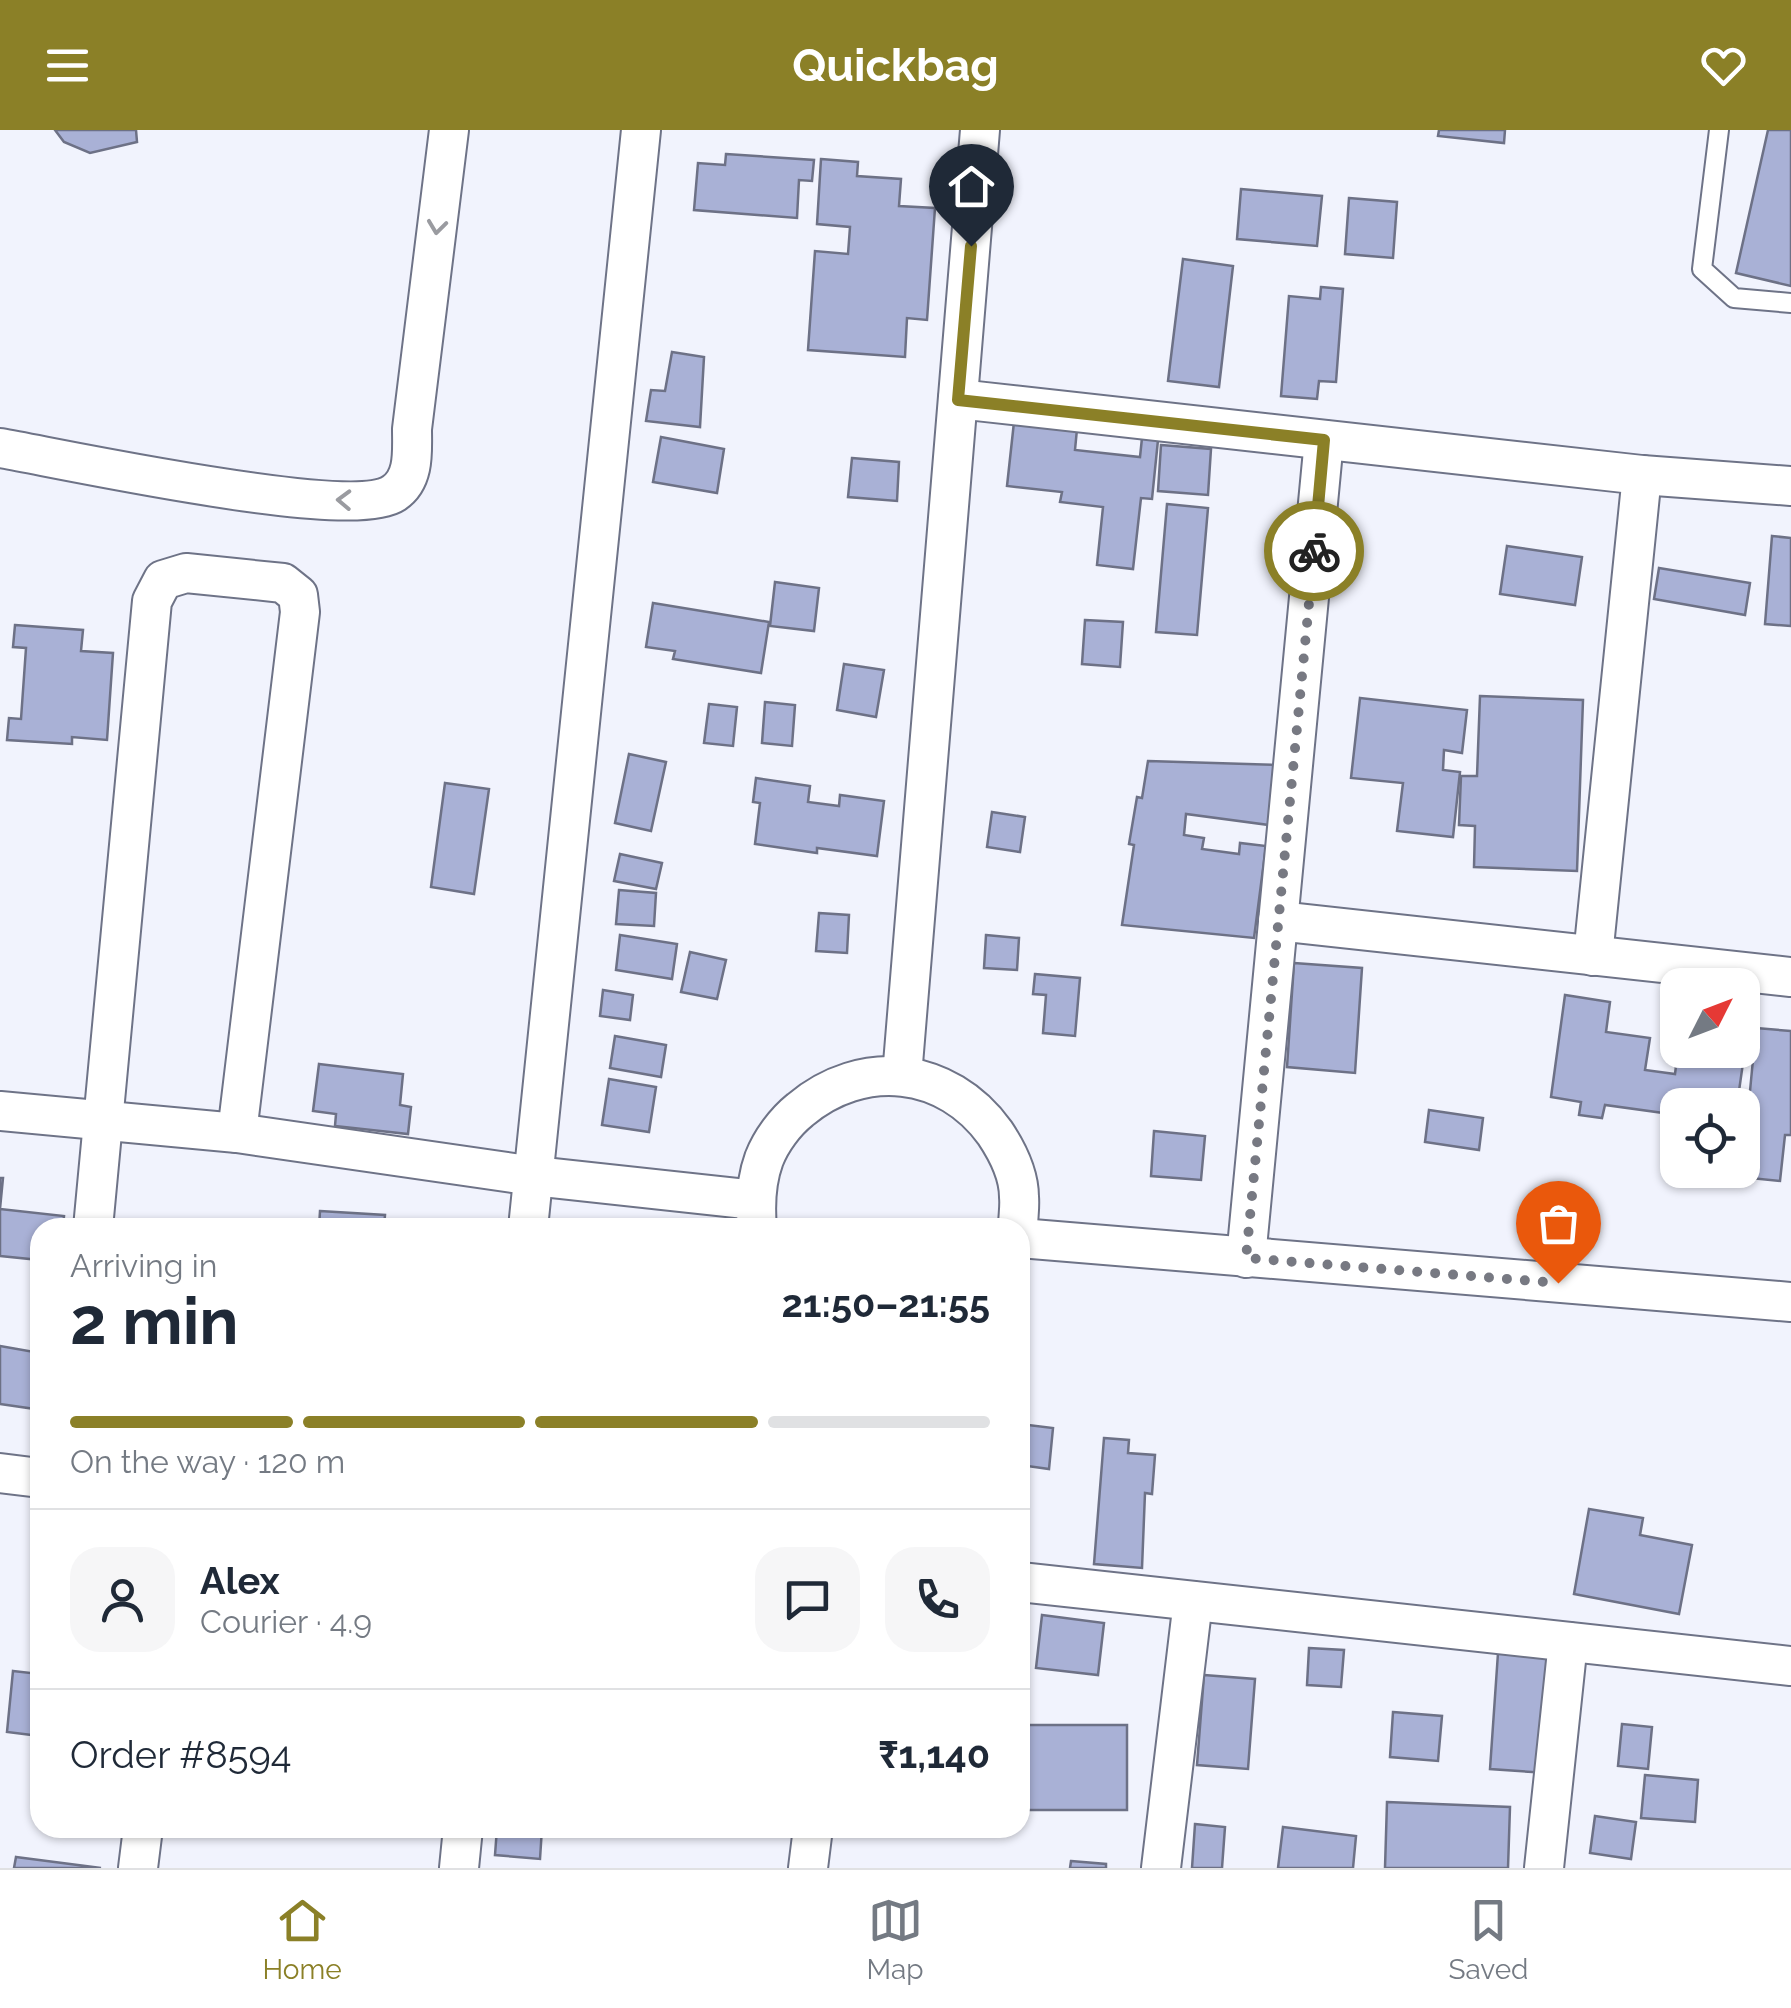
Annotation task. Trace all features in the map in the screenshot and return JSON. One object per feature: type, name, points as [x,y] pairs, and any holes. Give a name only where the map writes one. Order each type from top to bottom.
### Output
[{"type":"street","points":[[0,448],[222,488],[348,502],[376,500],[394,493],[412,466],[412,429],[449,130]]},
{"type":"street","points":[[529,1218],[641,130]]},
{"type":"street","points":[[902,1076],[980,130]]},
{"type":"street","points":[[958,400],[1642,475],[1791,486]]},
{"type":"street","points":[[1246,1258],[1324,440]]},
{"type":"street","points":[[1594,956],[1642,475]]},
{"type":"street","points":[[95,1218],[152,601],[162,580],[186,573],[283,583],[298,595],[300,612],[237,1133]]},
{"type":"street","points":[[1278,921],[1791,977]]},
{"type":"street","points":[[0,1112],[237,1133],[534,1176],[756,1214],[764,1158],[786,1121],[819,1094],[859,1078],[902,1076],[945,1088],[981,1114],[1007,1150],[1020,1193],[1019,1218]]},
{"type":"street","points":[[1030,1239],[1791,1302]]},
{"type":"street","points":[[0,1473],[30,1477]]},
{"type":"street","points":[[1030,1583],[1791,1666]]},
{"type":"street","points":[[1161,1868],[1193,1600]]},
{"type":"street","points":[[1544,1868],[1568,1642]]},
{"type":"street","points":[[138,1868],[141,1838]]},
{"type":"street","points":[[458,1868],[462,1838]]},
{"type":"street","points":[[808,1868],[812,1838]]},
{"type":"lane","points":[[1719,130],[1702,269],[1734,298],[1791,303]]},
{"type":"building","points":[[55,130],[136,130],[137,142],[90,153],[64,142]]},
{"type":"building","points":[[1439,130],[1505,130],[1504,143],[1438,136]]},
{"type":"building","points":[[1768,130],[1791,130],[1791,286],[1736,273]]},
{"type":"building","points":[[726,154],[814,160],[812,181],[799,180],[797,218],[694,210],[698,163],[725,165]]},
{"type":"building","points":[[821,159],[858,162],[857,176],[901,179],[899,206],[935,208],[927,320],[907,318],[905,357],[808,350],[815,251],[848,254],[850,227],[817,224]]},
{"type":"building","points":[[1241,189],[1322,196],[1317,246],[1237,239]]},
{"type":"building","points":[[1349,198],[1397,202],[1393,258],[1345,254]]},
{"type":"building","points":[[1183,259],[1233,266],[1219,387],[1168,381]]},
{"type":"building","points":[[1321,287],[1343,289],[1336,382],[1319,381],[1317,399],[1281,396],[1289,296],[1320,299]]},
{"type":"building","points":[[672,352],[704,357],[700,427],[646,421],[651,390],[665,391]]},
{"type":"building","points":[[1014,422],[1077,429],[1075,450],[1140,457],[1142,438],[1158,440],[1152,499],[1141,498],[1133,569],[1097,565],[1103,507],[1060,502],[1062,492],[1007,486]]},
{"type":"building","points":[[661,437],[724,449],[717,493],[653,482]]},
{"type":"building","points":[[1161,445],[1211,449],[1208,495],[1158,491]]},
{"type":"building","points":[[852,458],[899,462],[897,501],[848,497]]},
{"type":"building","points":[[1167,504],[1208,508],[1197,635],[1156,632]]},
{"type":"building","points":[[1772,536],[1791,538],[1791,626],[1765,624]]},
{"type":"building","points":[[1507,546],[1582,557],[1575,605],[1500,594]]},
{"type":"building","points":[[1659,568],[1750,583],[1745,615],[1654,599]]},
{"type":"building","points":[[775,582],[819,588],[814,631],[770,626]]},
{"type":"building","points":[[653,603],[769,622],[761,673],[673,659],[675,651],[646,647]]},
{"type":"building","points":[[1085,620],[1123,622],[1120,667],[1082,664]]},
{"type":"building","points":[[15,625],[83,630],[81,651],[113,653],[107,740],[72,737],[72,744],[7,740],[9,718],[21,719],[26,648],[13,647]]},
{"type":"building","points":[[844,664],[884,670],[876,717],[837,710]]},
{"type":"building","points":[[1480,696],[1583,700],[1577,871],[1474,867],[1475,826],[1459,825],[1461,776],[1477,776]]},
{"type":"building","points":[[1360,698],[1467,710],[1462,753],[1444,750],[1443,770],[1460,772],[1453,837],[1397,831],[1403,783],[1351,778]]},
{"type":"building","points":[[765,702],[795,705],[792,746],[762,743]]},
{"type":"building","points":[[709,704],[737,707],[733,746],[704,743]]},
{"type":"building","points":[[629,754],[666,762],[651,831],[615,823]]},
{"type":"building","points":[[1148,761],[1277,765],[1269,825],[1186,814],[1184,835],[1204,838],[1202,849],[1239,854],[1240,843],[1266,846],[1254,938],[1122,925],[1134,845],[1129,844]]},
{"type":"building","points":[[756,778],[810,786],[808,802],[839,806],[840,795],[884,801],[877,856],[755,844],[760,803],[753,802]]},
{"type":"building","points":[[445,783],[489,789],[474,894],[431,887]]},
{"type":"building","points":[[992,812],[1025,817],[1020,852],[987,847]]},
{"type":"building","points":[[620,854],[662,863],[656,889],[614,881]]},
{"type":"building","points":[[619,890],[656,893],[654,926],[616,924]]},
{"type":"building","points":[[819,913],[849,915],[847,953],[816,951]]},
{"type":"building","points":[[620,935],[677,944],[672,979],[616,970]]},
{"type":"building","points":[[986,935],[1019,938],[1017,970],[984,968]]},
{"type":"building","points":[[690,952],[726,960],[717,999],[681,992]]},
{"type":"building","points":[[1294,963],[1362,968],[1355,1073],[1287,1067]]},
{"type":"building","points":[[1035,974],[1080,978],[1075,1036],[1043,1033],[1046,995],[1033,994]]},
{"type":"building","points":[[603,990],[633,995],[630,1020],[600,1016]]},
{"type":"building","points":[[1565,995],[1610,1002],[1606,1032],[1650,1038],[1645,1070],[1675,1074],[1676,1068],[1742,1068],[1739,1088],[1660,1088],[1660,1113],[1605,1105],[1602,1118],[1579,1115],[1581,1102],[1551,1097]]},
{"type":"building","points":[[1760,1028],[1791,1031],[1791,1135],[1785,1135],[1780,1181],[1760,1179],[1760,1088],[1750,1088],[1752,1068],[1760,1068]]},
{"type":"building","points":[[615,1036],[666,1045],[661,1077],[610,1068]]},
{"type":"building","points":[[319,1064],[403,1074],[400,1105],[411,1107],[408,1134],[335,1126],[336,1114],[313,1111]]},
{"type":"building","points":[[609,1079],[656,1087],[649,1132],[602,1125]]},
{"type":"building","points":[[1429,1110],[1483,1118],[1479,1150],[1425,1142]]},
{"type":"building","points":[[1154,1131],[1205,1136],[1201,1180],[1151,1176]]},
{"type":"building","points":[[0,1209],[64,1216],[30,1218],[30,1259],[0,1256]]},
{"type":"building","points":[[320,1211],[385,1215],[385,1218],[320,1218]]},
{"type":"building","points":[[0,1346],[30,1351],[30,1408],[0,1404]]},
{"type":"building","points":[[1030,1425],[1053,1428],[1049,1469],[1030,1466]]},
{"type":"building","points":[[1104,1438],[1129,1440],[1128,1453],[1155,1455],[1152,1494],[1145,1493],[1142,1568],[1094,1564]]},
{"type":"building","points":[[1589,1509],[1643,1518],[1640,1535],[1692,1545],[1679,1614],[1574,1594]]},
{"type":"building","points":[[1042,1615],[1104,1623],[1098,1675],[1036,1668]]},
{"type":"building","points":[[1309,1648],[1344,1650],[1341,1687],[1307,1685]]},
{"type":"building","points":[[1498,1653],[1555,1657],[1547,1773],[1490,1769]]},
{"type":"building","points":[[13,1671],[30,1673],[30,1735],[7,1732]]},
{"type":"building","points":[[1204,1675],[1255,1679],[1248,1769],[1197,1765]]},
{"type":"building","points":[[1393,1712],[1442,1716],[1438,1761],[1390,1757]]},
{"type":"building","points":[[1622,1724],[1652,1727],[1648,1769],[1618,1766]]},
{"type":"building","points":[[1030,1725],[1127,1725],[1127,1810],[1030,1810]]},
{"type":"building","points":[[1645,1775],[1698,1780],[1695,1822],[1641,1818]]},
{"type":"building","points":[[1387,1802],[1510,1807],[1508,1868],[1385,1868]]},
{"type":"building","points":[[1595,1816],[1636,1822],[1631,1859],[1590,1853]]},
{"type":"building","points":[[1195,1824],[1225,1827],[1222,1868],[1192,1868]]},
{"type":"building","points":[[1283,1827],[1356,1836],[1353,1868],[1278,1868]]},
{"type":"building","points":[[496,1838],[541,1838],[540,1859],[495,1855]]},
{"type":"building","points":[[16,1857],[101,1868],[14,1868]]},
{"type":"building","points":[[1071,1861],[1106,1864],[1106,1868],[1070,1868]]},
{"type":"way so far","points":[[1314,551],[1246,1258],[1558,1283]]},
{"type":"route","points":[[971,246],[958,400],[1324,440],[1314,551]]}]
